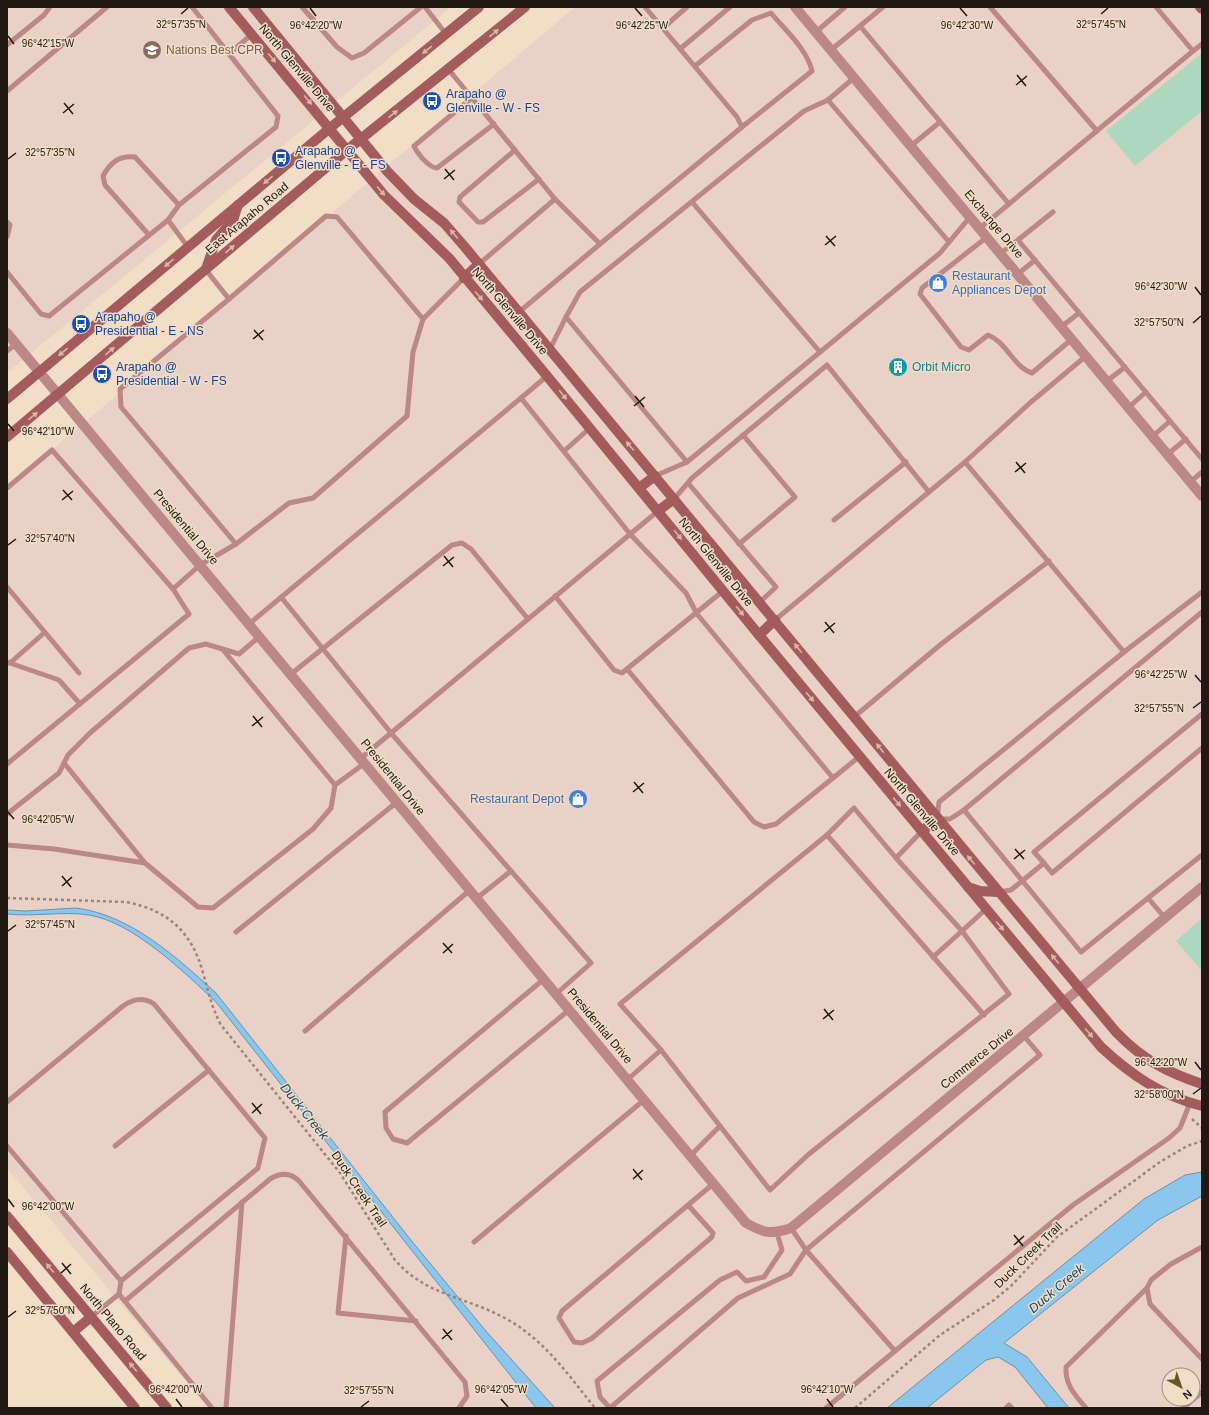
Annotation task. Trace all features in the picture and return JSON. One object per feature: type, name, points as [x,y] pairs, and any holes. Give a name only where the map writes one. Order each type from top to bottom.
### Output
[{"type":"street","name":"North Glenville Drive","points":[[229,7],[384,195],[426,234],[548,376],[759,635],[1102,1047],[1123,1067],[1146,1084],[1171,1097],[1202,1106]]},
{"type":"street","name":"North Glenville Drive","points":[[253,7],[393,177],[414,199],[444,223],[479,264],[775,620],[937,819],[1080,989],[1132,1048],[1152,1063],[1169,1072],[1202,1084]]},
{"type":"street","name":"East Arapaho Road","points":[[7,399],[330,128],[479,7]]},
{"type":"street","name":"East Arapaho Road","points":[[7,437],[347,150],[449,70],[525,7]]},
{"type":"street","name":"Exchange Drive","points":[[795,7],[855,77],[1202,496]]},
{"type":"street","points":[[206,270],[216,240],[233,220],[238,205]]},
{"type":"street","points":[[464,278],[479,264]]},
{"type":"street","name":"Presidential Drive","points":[[7,333],[363,760],[713,1184],[746,1223],[762,1232]]},
{"type":"street","points":[[639,488],[655,476]]},
{"type":"street","points":[[658,511],[674,499]]},
{"type":"street","points":[[759,635],[775,620]]},
{"type":"street","points":[[922,831],[937,819]]},
{"type":"street","points":[[968,887],[980,891],[998,892]]},
{"type":"street","name":"Commerce Drive","points":[[762,1232],[777,1233],[791,1228],[1202,887]]},
{"type":"street","name":"North Plano Road","points":[[7,1216],[167,1408]]},
{"type":"street","points":[[7,1252],[135,1408]]},
{"type":"street","points":[[73,1332],[91,1317]]},
{"type":"lane","points":[[7,45],[44,15],[50,7]]},
{"type":"lane","points":[[7,91],[107,7]]},
{"type":"lane","points":[[7,272],[42,314],[49,316],[168,220],[179,205],[276,127],[278,116],[272,107],[192,7]]},
{"type":"lane","points":[[302,7],[337,47],[352,58],[364,53],[421,7]]},
{"type":"lane","points":[[425,7],[446,34]]},
{"type":"lane","points":[[645,7],[737,117],[742,128]]},
{"type":"lane","points":[[663,28],[687,7]]},
{"type":"lane","points":[[680,49],[730,7]]},
{"type":"lane","points":[[816,32],[845,7]]},
{"type":"lane","points":[[831,50],[883,7]]},
{"type":"lane","points":[[990,7],[1097,131]]},
{"type":"lane","points":[[1156,7],[1193,51]]},
{"type":"lane","points":[[519,312],[812,71],[810,61],[771,13],[752,20],[695,66]]},
{"type":"lane","points":[[860,26],[1009,204]]},
{"type":"lane","points":[[229,54],[252,34]]},
{"type":"lane","points":[[980,228],[1202,44]]},
{"type":"lane","points":[[449,70],[473,97],[555,199],[600,244]]},
{"type":"lane","points":[[550,349],[580,292],[804,111],[828,100],[855,77]]},
{"type":"lane","points":[[473,97],[414,146],[416,150],[431,167],[437,168],[494,124]]},
{"type":"lane","points":[[828,100],[949,242]]},
{"type":"lane","points":[[912,146],[940,122]]},
{"type":"lane","points":[[515,150],[460,197],[459,202],[478,222],[483,222],[539,179]]},
{"type":"lane","points":[[149,235],[105,185],[103,176],[109,166],[125,156],[135,157],[179,205]]},
{"type":"lane","points":[[479,264],[555,199]]},
{"type":"lane","points":[[692,202],[820,352]]},
{"type":"lane","points":[[1001,253],[1053,212]]},
{"type":"lane","points":[[236,544],[121,407],[120,389],[326,216],[337,217],[423,319]]},
{"type":"lane","points":[[655,476],[687,462],[940,253],[970,216]]},
{"type":"lane","points":[[168,220],[188,247]]},
{"type":"lane","points":[[7,222],[10,225],[7,237]]},
{"type":"lane","points":[[988,237],[922,288],[920,294],[962,347],[969,350],[988,335],[997,338],[1024,370],[1032,373],[1072,340]]},
{"type":"lane","points":[[1018,240],[1202,459]]},
{"type":"lane","points":[[1018,274],[1035,260]]},
{"type":"lane","points":[[206,270],[229,299]]},
{"type":"lane","points":[[173,590],[200,565],[236,544],[289,503],[313,498],[407,416],[413,352],[423,319],[464,278]]},
{"type":"lane","points":[[1061,327],[1079,313]]},
{"type":"lane","points":[[566,317],[687,462]]},
{"type":"lane","points":[[7,351],[16,344]]},
{"type":"lane","points":[[775,620],[965,462],[1031,402],[1086,356]]},
{"type":"lane","points":[[674,499],[688,483],[827,365],[929,492]]},
{"type":"lane","points":[[1107,381],[1125,367]]},
{"type":"lane","points":[[250,624],[548,376]]},
{"type":"lane","points":[[1129,407],[1146,392]]},
{"type":"lane","points":[[521,398],[630,534],[686,593],[697,614],[833,778]]},
{"type":"lane","points":[[1152,436],[1170,421]]},
{"type":"lane","points":[[564,451],[590,428]]},
{"type":"lane","points":[[739,544],[795,497],[743,435]]},
{"type":"lane","points":[[1168,454],[1186,440]]},
{"type":"lane","points":[[7,488],[52,450],[173,590],[189,614],[7,764]]},
{"type":"lane","points":[[834,520],[906,462]]},
{"type":"lane","points":[[965,462],[1124,652]]},
{"type":"lane","points":[[1190,482],[1202,472]]},
{"type":"lane","points":[[688,483],[776,587],[760,602]]},
{"type":"lane","points":[[64,764],[145,863],[198,907],[213,908],[313,829],[332,808],[335,785],[391,733],[658,511]]},
{"type":"lane","points":[[291,674],[452,545],[462,543],[471,549],[528,619]]},
{"type":"lane","points":[[854,717],[940,645],[1049,561]]},
{"type":"lane","points":[[7,587],[44,633],[79,672]]},
{"type":"lane","points":[[555,596],[614,670],[622,673],[697,614],[723,591]]},
{"type":"lane","points":[[1202,592],[1124,652],[939,802],[937,819],[950,820],[964,810],[1202,612]]},
{"type":"lane","points":[[282,597],[391,733],[591,963],[556,994]]},
{"type":"lane","points":[[9,663],[44,633]]},
{"type":"lane","points":[[7,814],[59,773],[68,755],[90,733],[189,648],[206,644],[239,654],[260,636]]},
{"type":"lane","points":[[224,650],[335,785]]},
{"type":"lane","points":[[9,663],[59,680],[80,704]]},
{"type":"lane","points":[[627,669],[754,822],[764,827],[776,824],[860,756]]},
{"type":"lane","points":[[1202,714],[1034,852],[1052,873],[1202,748]]},
{"type":"lane","points":[[236,932],[397,802]]},
{"type":"lane","points":[[854,808],[896,858],[962,931],[1009,994],[809,1154],[770,1190],[661,1050],[620,1004],[827,835],[854,808]]},
{"type":"lane","points":[[964,810],[1081,952],[1202,855]]},
{"type":"lane","points":[[896,858],[922,831]]},
{"type":"lane","points":[[827,835],[984,1015]]},
{"type":"lane","points":[[7,845],[54,849],[145,863]]},
{"type":"lane","points":[[998,892],[1011,890],[1044,863]]},
{"type":"lane","points":[[477,898],[511,871]]},
{"type":"lane","points":[[305,1031],[470,890]]},
{"type":"lane","points":[[1148,898],[1165,918]]},
{"type":"lane","points":[[933,957],[986,909]]},
{"type":"lane","points":[[544,979],[385,1112],[386,1128],[393,1139],[407,1142],[569,1010]]},
{"type":"lane","points":[[7,1102],[130,1001],[145,1000],[154,1004],[265,1138],[258,1168],[121,1281],[119,1294],[91,1317]]},
{"type":"lane","points":[[777,1233],[782,1250],[764,1277],[746,1281],[737,1272],[720,1280],[597,1381],[600,1397],[610,1408],[738,1298],[790,1274],[806,1250],[1040,1055],[1024,1036]]},
{"type":"lane","points":[[627,1080],[661,1050]]},
{"type":"lane","points":[[115,1146],[209,1070]]},
{"type":"lane","points":[[474,1242],[644,1100]]},
{"type":"lane","points":[[826,1408],[1073,1206],[1169,1138],[1180,1128],[1190,1103]]},
{"type":"lane","points":[[690,1156],[720,1126]]},
{"type":"lane","points":[[7,1146],[121,1281]]},
{"type":"lane","points":[[125,1301],[274,1176],[280,1174],[291,1175],[299,1181],[346,1236],[465,1382],[466,1396],[459,1408]]},
{"type":"lane","points":[[688,1205],[713,1233],[712,1237],[591,1339],[582,1343],[574,1342],[559,1318],[562,1311],[688,1205],[713,1184]]},
{"type":"lane","points":[[226,1408],[242,1202]]},
{"type":"lane","points":[[791,1228],[806,1250],[895,1351]]},
{"type":"lane","points":[[346,1236],[338,1313],[416,1321]]},
{"type":"lane","points":[[1086,1408],[1070,1388],[1065,1377],[1066,1367],[1147,1288],[1151,1280],[1171,1264],[1202,1247]]},
{"type":"lane","points":[[764,1277],[768,1284]]},
{"type":"lane","points":[[1147,1288],[1150,1304],[1202,1359]]},
{"type":"lane","points":[[119,1294],[212,1408]]},
{"type":"lane","points":[[1183,1408],[1202,1392]]},
{"type":"lane","points":[[1006,1408],[1009,1405],[1012,1408]]},
{"type":"path","name":"Duck Creek Trail","points":[[7,898],[126,902],[143,906],[158,912],[183,932],[195,949],[204,974],[210,1004],[221,1025],[340,1173],[394,1260],[404,1272],[421,1284],[447,1296],[473,1304],[509,1320],[531,1335],[553,1356],[595,1408]]},
{"type":"path","points":[[1185,1116],[1193,1119],[1202,1128]]},
{"type":"path","name":"Duck Creek Trail","points":[[855,1408],[940,1335],[994,1300],[1011,1286],[1057,1237],[1160,1162],[1187,1146],[1202,1141]]},
{"type":"shaded area","points":[[7,7],[451,7],[7,373]]},
{"type":"shaded area","points":[[575,7],[1202,7],[1202,1408],[208,1408],[7,1168],[7,488]]},
{"type":"green space","points":[[1202,53],[1202,111],[1135,166],[1106,131]]},
{"type":"green space","points":[[1202,918],[1202,971],[1176,941]]},
{"type":"water","name":"Duck Creek","points":[[76,908],[96,912],[134,928],[169,952],[216,993],[410,1239],[485,1330],[555,1408],[536,1408],[216,1002],[189,977],[140,938],[123,927],[106,920],[79,914],[7,914],[7,910],[25,911]]},
{"type":"water","name":"Duck Creek","points":[[1202,1172],[1202,1196],[1158,1220],[1004,1343],[1027,1357],[1069,1408],[1048,1408],[1015,1367],[998,1357],[986,1360],[927,1408],[887,1408],[1144,1199],[1185,1175]]},
{"type":"place","name":"Nations Best CPR","points":[[152,50]]},
{"type":"place","name":"Arapaho @ Glenville - W - FS","points":[[432,101]]},
{"type":"place","name":"Arapaho @ Glenville - E - FS","points":[[281,158]]},
{"type":"place","name":"Restaurant Appliances Depot","points":[[938,283]]},
{"type":"place","name":"Arapaho @ Presidential - E - NS","points":[[81,324]]},
{"type":"place","name":"Orbit Micro","points":[[898,367]]},
{"type":"place","name":"Arapaho @ Presidential - W - FS","points":[[102,374]]},
{"type":"place","name":"Restaurant Depot","points":[[578,799]]}]
